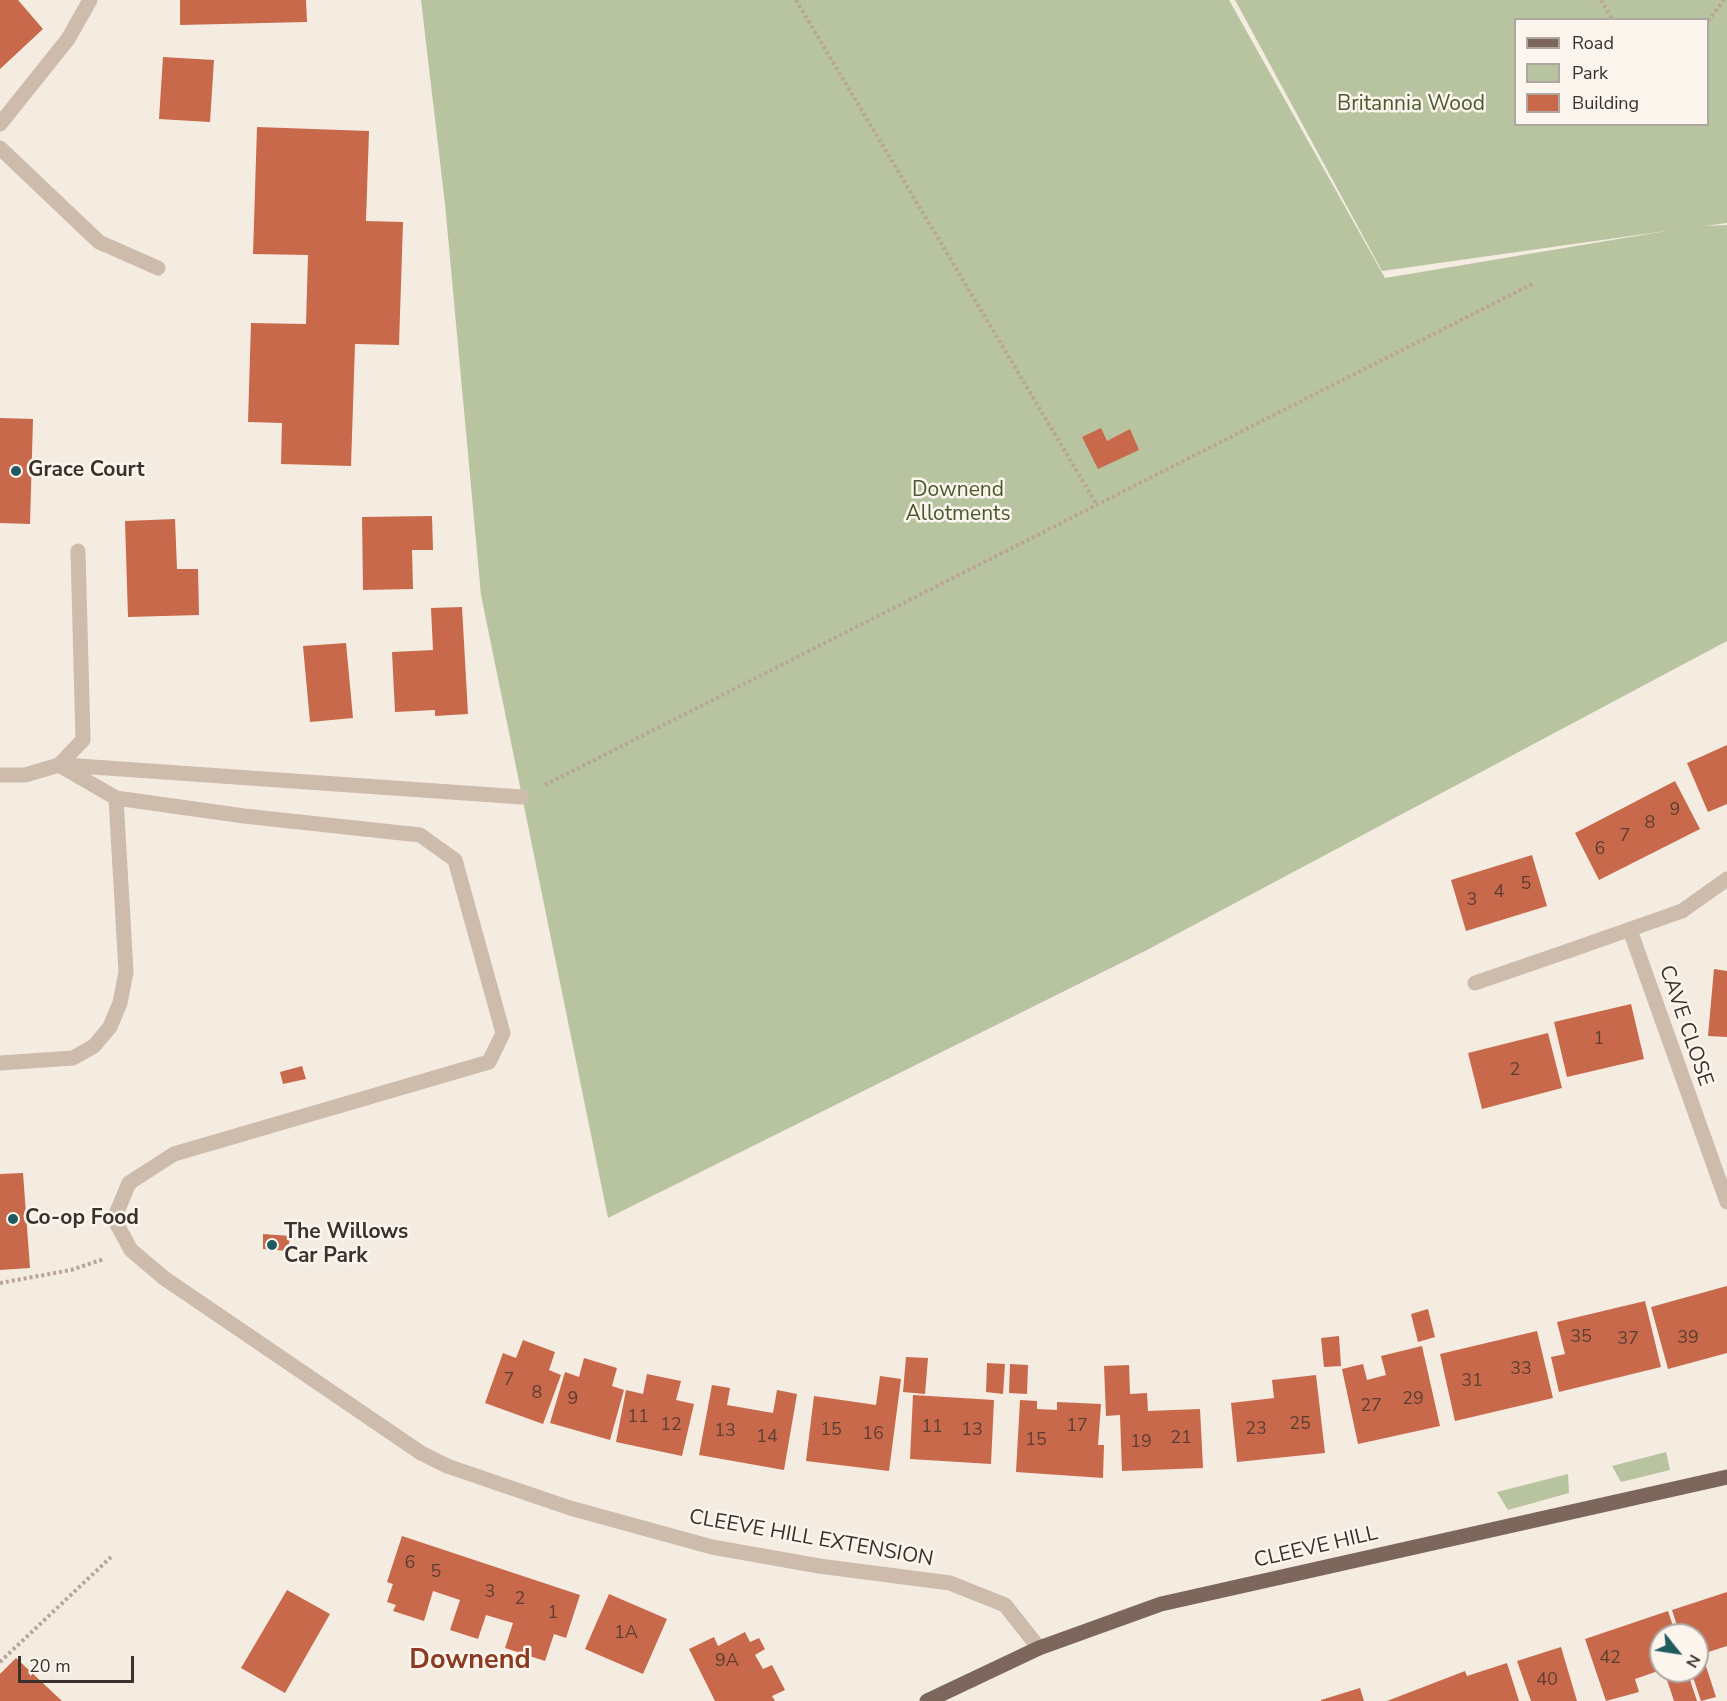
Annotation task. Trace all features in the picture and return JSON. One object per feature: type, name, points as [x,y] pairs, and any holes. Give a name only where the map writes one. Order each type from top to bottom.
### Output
[{"type":"main road","name":"CLEEVE HILL","points":[[927,1701],[1039,1648],[1161,1604],[1727,1477]]},
{"type":"street","points":[[0,124],[69,39],[90,0]]},
{"type":"street","points":[[0,148],[99,242],[158,268]]},
{"type":"street","points":[[59,765],[83,740],[78,551]]},
{"type":"street","points":[[0,775],[25,775],[59,765],[522,797]]},
{"type":"street","points":[[59,765],[116,798],[244,816],[420,835],[455,860],[503,1033],[489,1062],[174,1154],[129,1183],[114,1219],[131,1251]]},
{"type":"street","points":[[0,1063],[73,1058],[94,1046],[110,1027],[120,1003],[126,972],[116,798]]},
{"type":"street","points":[[1475,983],[1682,911],[1727,879]]},
{"type":"street","name":"CAVE CLOSE","points":[[1630,930],[1727,1202]]},
{"type":"street","name":"CLEEVE HILL EXTENSION","points":[[131,1251],[164,1278],[422,1453],[447,1466],[570,1508],[712,1547],[819,1566],[950,1583],[1005,1605],[1039,1648]]},
{"type":"path","points":[[796,0],[1097,505]]},
{"type":"path","points":[[1600,0],[1612,18]]},
{"type":"path","points":[[1709,19],[1724,0]]},
{"type":"path","points":[[522,797],[1532,284]]},
{"type":"path","points":[[0,1283],[71,1270],[131,1251]]},
{"type":"path","points":[[0,1662],[111,1557]]},
{"type":"green space","name":"Downend Allotments","points":[[421,0],[1229,0],[1385,278],[1666,231],[1382,271],[1235,0],[1727,0],[1727,223],[1705,226],[1727,225],[1727,641],[1145,951],[608,1218],[481,595],[445,204]]},
{"type":"green space","points":[[1666,1452],[1670,1470],[1621,1482],[1612,1466]]},
{"type":"green space","points":[[1568,1474],[1569,1493],[1508,1510],[1497,1492]]},
{"type":"building","points":[[0,0],[18,0],[43,29],[0,69]]},
{"type":"building","points":[[180,0],[306,0],[307,22],[180,25]]},
{"type":"building","points":[[163,57],[214,60],[210,122],[159,119]]},
{"type":"building","points":[[257,127],[369,131],[366,221],[403,222],[399,345],[355,344],[351,466],[281,464],[282,423],[248,422],[251,323],[306,324],[308,255],[253,254]]},
{"type":"building","name":"Grace Court","points":[[0,418],[33,419],[30,524],[0,523]]},
{"type":"building","points":[[1101,428],[1107,441],[1130,429],[1139,450],[1098,469],[1082,437]]},
{"type":"building","points":[[432,516],[433,550],[412,550],[413,589],[363,590],[362,517]]},
{"type":"building","points":[[175,519],[177,569],[198,569],[199,615],[128,617],[125,521]]},
{"type":"building","points":[[462,607],[468,714],[435,716],[435,710],[395,712],[392,652],[433,650],[431,608]]},
{"type":"building","points":[[346,643],[353,718],[310,722],[303,646]]},
{"type":"building","points":[[1727,745],[1727,804],[1708,812],[1687,763]]},
{"type":"building","points":[[1675,781],[1700,829],[1599,880],[1575,833]]},
{"type":"building","points":[[1532,855],[1547,906],[1466,931],[1451,880]]},
{"type":"building","points":[[1714,969],[1727,971],[1727,1037],[1708,1036]]},
{"type":"building","points":[[1631,1004],[1644,1059],[1567,1077],[1554,1022]]},
{"type":"building","points":[[1548,1033],[1562,1088],[1482,1109],[1468,1053]]},
{"type":"building","points":[[302,1066],[306,1079],[283,1084],[280,1072]]},
{"type":"building","name":"Co-op Food","points":[[23,1173],[30,1268],[0,1270],[0,1174]]},
{"type":"building","points":[[263,1234],[290,1236],[288,1251],[263,1249]]},
{"type":"building","points":[[1727,1286],[1727,1353],[1668,1369],[1651,1307]]},
{"type":"building","points":[[1645,1301],[1661,1367],[1559,1392],[1551,1357],[1565,1354],[1557,1322]]},
{"type":"building","points":[[1428,1309],[1435,1337],[1418,1342],[1411,1314]]},
{"type":"building","points":[[1537,1331],[1553,1398],[1455,1421],[1440,1354]]},
{"type":"building","points":[[1339,1336],[1341,1366],[1324,1367],[1321,1338]]},
{"type":"building","points":[[523,1340],[555,1352],[549,1370],[561,1375],[543,1424],[485,1403],[503,1353],[516,1358]]},
{"type":"building","points":[[1422,1346],[1440,1426],[1358,1444],[1342,1369],[1363,1364],[1367,1380],[1386,1375],[1381,1356]]},
{"type":"building","points":[[906,1357],[928,1358],[925,1394],[903,1392]]},
{"type":"building","points":[[584,1358],[617,1368],[612,1386],[624,1390],[610,1440],[550,1423],[565,1372],[579,1377]]},
{"type":"building","points":[[987,1363],[1005,1364],[1003,1394],[986,1392]]},
{"type":"building","points":[[1010,1364],[1028,1365],[1027,1394],[1009,1393]]},
{"type":"building","points":[[1129,1365],[1130,1394],[1147,1393],[1148,1411],[1200,1409],[1203,1468],[1122,1471],[1120,1415],[1106,1416],[1104,1366]]},
{"type":"building","points":[[647,1374],[681,1381],[676,1400],[694,1404],[682,1456],[616,1442],[626,1390],[643,1394]]},
{"type":"building","points":[[1316,1375],[1325,1453],[1237,1462],[1231,1403],[1274,1398],[1272,1380]]},
{"type":"building","points":[[880,1376],[901,1379],[889,1471],[806,1461],[814,1396],[876,1405]]},
{"type":"building","points":[[712,1385],[730,1388],[727,1405],[773,1413],[777,1390],[797,1394],[784,1470],[699,1455]]},
{"type":"building","points":[[913,1395],[994,1400],[991,1464],[910,1459]]},
{"type":"building","points":[[1020,1400],[1037,1401],[1037,1409],[1057,1410],[1057,1402],[1101,1404],[1098,1445],[1104,1445],[1103,1478],[1016,1472]]},
{"type":"building","points":[[402,1536],[580,1595],[566,1638],[554,1634],[545,1661],[505,1648],[513,1623],[486,1615],[478,1639],[450,1630],[460,1600],[433,1591],[424,1621],[393,1611],[396,1605],[387,1602],[393,1584],[387,1582]]},
{"type":"building","points":[[287,1590],[330,1614],[285,1693],[241,1668]]},
{"type":"building","points":[[1727,1592],[1727,1646],[1709,1652],[1709,1623],[1676,1623],[1672,1610]]},
{"type":"building","points":[[609,1594],[667,1619],[643,1674],[585,1649]]},
{"type":"building","points":[[1668,1611],[1672,1623],[1649,1623],[1649,1674],[1635,1679],[1639,1692],[1606,1701],[1585,1639]]},
{"type":"building","points":[[745,1632],[750,1642],[759,1638],[765,1649],[755,1655],[763,1669],[772,1665],[785,1690],[772,1696],[775,1701],[715,1701],[689,1649],[714,1637],[718,1646]]},
{"type":"building","points":[[1561,1647],[1577,1701],[1531,1701],[1517,1661]]},
{"type":"building","points":[[16,1658],[62,1701],[0,1701],[0,1674]]},
{"type":"building","points":[[1507,1663],[1519,1701],[1387,1701],[1465,1671],[1467,1676]]},
{"type":"building","points":[[1709,1676],[1716,1697],[1701,1701],[1695,1683],[1709,1683]]},
{"type":"building","points":[[1668,1683],[1691,1683],[1697,1701],[1674,1701]]},
{"type":"building","points":[[1360,1688],[1364,1701],[1321,1701],[1321,1700]]},
{"type":"place","name":"Grace Court","points":[[16,471]]},
{"type":"place","name":"Co-op Food","points":[[13,1219]]},
{"type":"place","name":"The Willows Car Park","points":[[272,1245]]},
{"type":"district","name":"Downend","points":[[470,1661]]},
{"type":"park label","name":"Britannia Wood","points":[[1411,105]]}]
